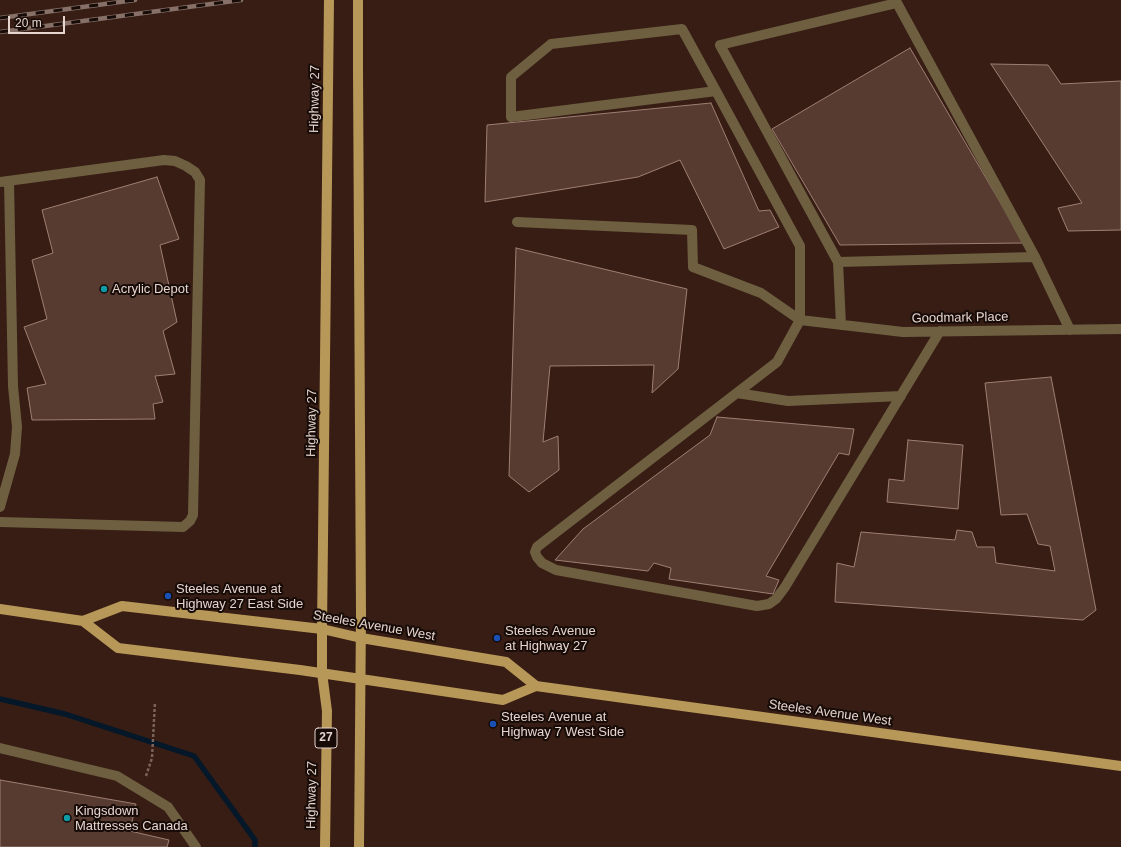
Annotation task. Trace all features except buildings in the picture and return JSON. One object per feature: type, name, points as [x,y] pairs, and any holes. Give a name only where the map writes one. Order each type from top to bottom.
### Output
[{"type":"main road","name":"Highway 27","points":[[324,847],[326,711],[322,673],[322,629],[329,0]]},
{"type":"main road","points":[[358,0],[361,638],[359,847]]},
{"type":"main road","name":"Steeles Avenue West","points":[[0,609],[83,621],[122,606],[322,629],[361,638],[506,662],[536,686]]},
{"type":"main road","name":"Steeles Avenue West","points":[[83,621],[118,648],[322,673],[503,700],[536,686],[1121,766]]},
{"type":"street","points":[[841,324],[838,262],[720,45],[897,3],[1036,257],[1070,330]]},
{"type":"street","points":[[716,91],[511,117],[511,77],[551,44],[682,29],[716,91],[800,246],[800,320],[777,362],[538,547],[535,552],[542,563],[556,570],[757,606],[769,604],[776,599],[785,587],[940,331]]},
{"type":"street","points":[[0,506],[15,454],[17,427],[13,386],[5,181],[164,160],[175,161],[186,166],[195,172],[200,180],[193,515],[187,524],[183,526],[0,522]]},
{"type":"street","points":[[517,222],[692,230],[693,266],[761,293],[800,320]]},
{"type":"street","points":[[838,262],[1036,257]]},
{"type":"street","name":"Goodmark Place","points":[[800,320],[903,332],[1121,329]]},
{"type":"street","points":[[737,393],[788,401],[901,396]]},
{"type":"street","points":[[0,748],[117,776],[168,807],[196,847]]},
{"type":"path","points":[[139,789],[146,776],[152,758],[155,702]]},
{"type":"waterway","points":[[0,699],[65,714],[194,756],[255,840],[255,847]]},
{"type":"railway","points":[[0,18],[135,0]]},
{"type":"railway","points":[[0,32],[241,0]]},
{"type":"place","name":"Acrylic Depot","points":[[104,289]]},
{"type":"place","name":"Steeles Avenue at Highway 27 East Side","points":[[168,596]]},
{"type":"place","name":"Steeles Avenue at Highway 27","points":[[497,638]]},
{"type":"place","name":"Steeles Avenue at Highway 7 West Side","points":[[493,724]]},
{"type":"place","name":"Kingsdown Mattresses Canada","points":[[67,818]]}]
